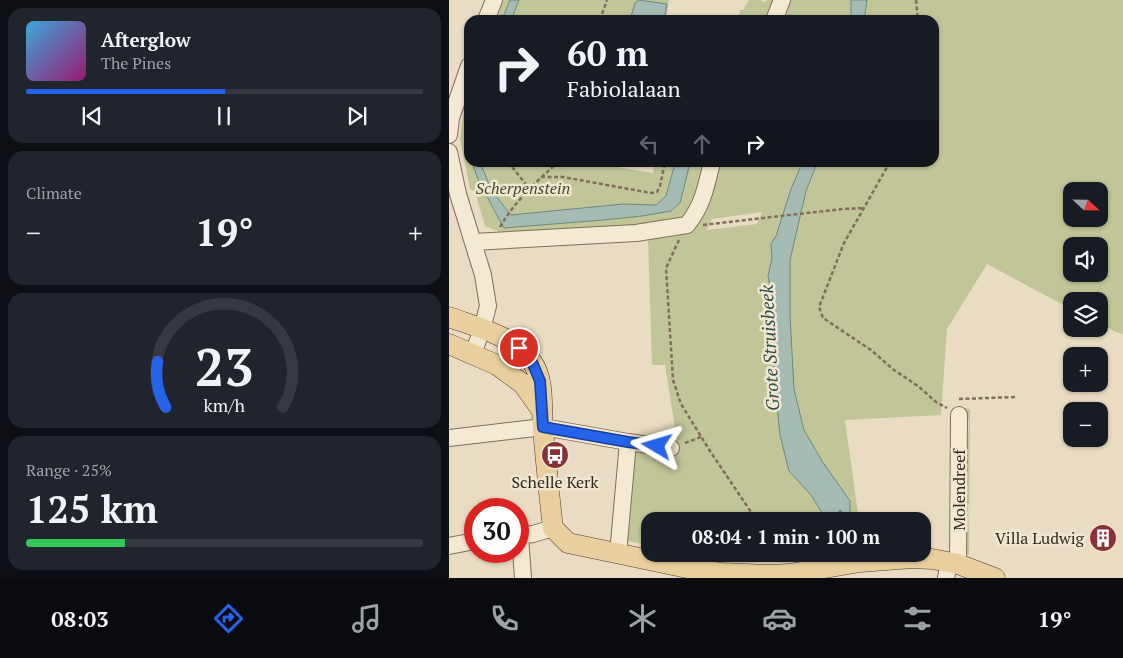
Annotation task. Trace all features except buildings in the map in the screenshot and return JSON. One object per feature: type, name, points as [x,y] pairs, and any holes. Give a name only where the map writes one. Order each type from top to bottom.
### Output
[{"type":"main road","points":[[449,317],[503,339],[519,348],[532,362],[540,381],[553,528],[568,543],[618,554],[641,554]]},
{"type":"main road","points":[[449,344],[497,365],[523,384],[542,419]]},
{"type":"main road","points":[[931,559],[951,568],[995,578]]},
{"type":"main road","points":[[670,562],[697,570],[767,575],[789,574],[860,562]]},
{"type":"street","points":[[488,15],[493,0]]},
{"type":"street","points":[[776,15],[782,0]]},
{"type":"street","points":[[449,135],[456,81]]},
{"type":"street","points":[[449,152],[458,194],[483,275],[488,306],[473,354]]},
{"type":"street","points":[[473,242],[636,233],[687,225],[702,202],[711,167]]},
{"type":"street","name":"Molendreef","points":[[951,568],[959,407]]},
{"type":"street","points":[[449,438],[542,419],[628,442],[671,448]]},
{"type":"street","points":[[618,554],[628,442]]},
{"type":"street","points":[[529,535],[553,528]]},
{"type":"street","points":[[449,546],[464,543]]},
{"type":"street","points":[[522,563],[523,578]]},
{"type":"path","points":[[602,15],[607,0]]},
{"type":"path","points":[[916,0],[918,15]]},
{"type":"path","points":[[512,167],[529,189]]},
{"type":"path","points":[[499,229],[511,208],[552,167]]},
{"type":"path","points":[[541,177],[563,177],[651,193],[657,192],[660,186],[664,167]]},
{"type":"path","points":[[887,167],[844,243],[819,307],[823,318],[871,350],[936,402],[959,407],[1015,397]]},
{"type":"path","points":[[708,226],[760,218],[865,208]]},
{"type":"path","points":[[687,225],[673,250],[666,268],[673,380],[681,404],[750,512]]},
{"type":"path","points":[[671,448],[701,437]]},
{"type":"green space","points":[[503,0],[510,0],[504,15],[498,15]]},
{"type":"green space","points":[[519,0],[639,0],[635,4],[632,15],[513,15]]},
{"type":"green space","points":[[639,0],[669,0],[667,15],[656,15],[666,4]]},
{"type":"green space","points":[[749,0],[765,2],[767,0],[851,0],[851,15],[739,15],[740,10],[743,10]]},
{"type":"green space","points":[[867,0],[1123,0],[1123,334],[1108,328],[1108,292],[1063,292],[1063,305],[987,264],[947,329],[941,415],[845,420],[858,512],[850,512],[850,501],[822,461],[804,430],[794,389],[790,315],[790,260],[806,191],[815,167],[939,167],[939,15],[865,15]]},
{"type":"green space","points":[[464,107],[464,159],[460,139]]},
{"type":"green space","points":[[466,167],[474,167],[484,192],[504,228],[642,216],[680,203],[689,167],[800,167],[776,236],[771,244],[772,258],[768,276],[773,303],[774,376],[789,470],[811,495],[821,512],[641,512],[641,544],[626,541],[634,447],[679,453],[665,365],[652,365],[648,237],[505,234],[485,226],[475,192],[470,189]],"holes":[[[762,212],[757,224],[707,230],[712,219]]]},
{"type":"green space","name":"Scherpenstein","points":[[482,167],[618,167],[653,173],[654,167],[674,167],[666,196],[656,205],[623,204],[511,215],[492,191]]},
{"type":"green space","points":[[964,408],[970,409],[969,555],[963,553],[962,532],[968,531],[969,505],[963,504],[963,492],[968,491],[968,463],[963,463],[963,442],[968,442],[969,420],[964,419]]},
{"type":"water","points":[[510,0],[519,0],[513,15],[504,15]]},
{"type":"water","points":[[639,0],[667,4],[665,15],[631,15],[635,3]]},
{"type":"water","points":[[851,0],[867,0],[865,15],[851,15]]},
{"type":"water","points":[[474,167],[482,167],[492,191],[511,215],[623,204],[656,205],[666,196],[674,167],[689,167],[680,203],[671,211],[603,220],[504,228],[480,184]]},
{"type":"water","points":[[800,167],[815,167],[806,191],[790,260],[790,315],[794,389],[804,430],[822,461],[850,501],[850,512],[821,512],[811,495],[789,471],[780,435],[774,376],[773,303],[768,276],[772,258],[771,244],[776,236]]},
{"type":"place","name":"Schelle Kerk","points":[[555,455]]},
{"type":"place","name":"Villa Ludwig","points":[[1103,538]]},
{"type":"route","points":[[519,348],[532,362],[540,381],[543,427],[657,446]]},
{"type":"water label","name":"Grote Struisbeek","points":[[769,348]]}]
